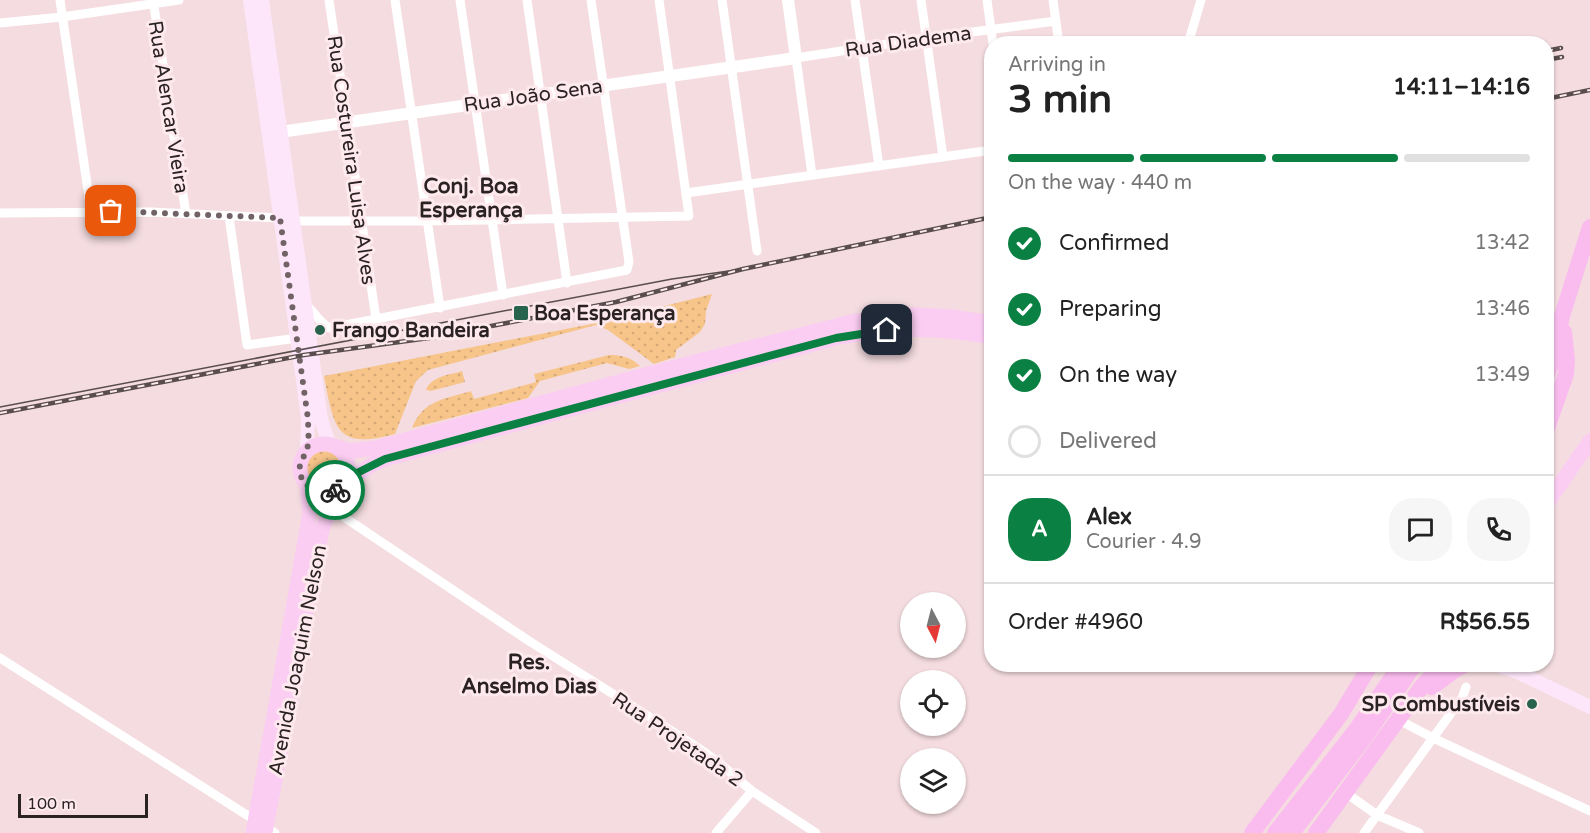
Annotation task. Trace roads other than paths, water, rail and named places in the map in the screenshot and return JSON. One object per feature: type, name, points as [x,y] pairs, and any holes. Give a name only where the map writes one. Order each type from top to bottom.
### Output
[{"type":"highway","points":[[1554,351],[1562,316],[1590,227]]},
{"type":"highway","points":[[1554,324],[1562,316]]},
{"type":"highway","points":[[1554,330],[1562,316]]},
{"type":"highway","points":[[1554,408],[1566,374],[1567,360],[1562,316]]},
{"type":"highway","points":[[1252,833],[1341,714],[1366,672]]},
{"type":"highway","points":[[1390,693],[1398,672]]},
{"type":"highway","points":[[1275,833],[1307,803],[1408,672]]},
{"type":"highway","points":[[1316,833],[1423,685],[1438,672]]},
{"type":"highway","points":[[1400,718],[1442,678],[1452,672]]},
{"type":"highway","points":[[1292,833],[1307,803]]},
{"type":"main road","points":[[249,0],[275,133]]},
{"type":"main road","points":[[262,0],[299,339],[321,419],[333,446],[344,453],[349,468],[341,486]]},
{"type":"main road","points":[[286,220],[305,304],[299,339]]},
{"type":"main road","points":[[984,322],[918,315],[880,317],[851,322],[376,448],[351,451],[333,446],[313,446],[307,451],[300,465],[300,472],[307,486],[322,493],[341,486],[357,473],[385,459],[836,338],[871,331],[902,328],[955,331],[984,336]]},
{"type":"main road","points":[[307,451],[309,379]]},
{"type":"main road","points":[[1554,493],[1590,441]]},
{"type":"main road","name":"Avenida Joaquim Nelson","points":[[263,829],[310,513],[307,486]]},
{"type":"main road","name":"Avenida Joaquim Nelson","points":[[263,829],[322,530],[329,507],[341,486]]},
{"type":"main road","points":[[1527,672],[1590,707]]},
{"type":"main road","points":[[1530,672],[1590,697]]},
{"type":"street","points":[[60,0],[91,211]]},
{"type":"street","points":[[0,23],[62,17],[179,0]]},
{"type":"street","name":"Rua Costureira Luisa Alves","points":[[329,0],[376,319]]},
{"type":"street","points":[[394,0],[440,308]]},
{"type":"street","points":[[460,0],[503,296]]},
{"type":"street","points":[[526,0],[567,283]]},
{"type":"street","points":[[305,304],[314,311],[324,325],[330,328],[627,270],[629,262],[591,0]]},
{"type":"street","points":[[0,213],[91,211],[286,220],[426,221],[689,216],[659,0]]},
{"type":"street","points":[[722,0],[757,251]]},
{"type":"street","points":[[788,0],[812,175]]},
{"type":"street","points":[[855,0],[879,166]]},
{"type":"street","points":[[921,0],[943,157]]},
{"type":"street","points":[[987,0],[992,36]]},
{"type":"street","points":[[1053,0],[1058,36]]},
{"type":"street","points":[[1190,36],[1201,0]]},
{"type":"street","name":"Rua Alencar Vieira","points":[[153,2],[186,214]]},
{"type":"street","name":"Rua Diadema","points":[[796,58],[1056,21]]},
{"type":"street","name":"Rua João Sena","points":[[275,133],[796,58]]},
{"type":"street","points":[[686,193],[984,151]]},
{"type":"street","points":[[229,216],[247,345],[299,339]]},
{"type":"street","name":"Rua Projetada 2","points":[[329,507],[519,635],[697,747],[752,791],[816,833]]},
{"type":"street","points":[[0,658],[263,829]]},
{"type":"street","points":[[1364,833],[1462,698],[1466,687]]},
{"type":"street","points":[[1400,718],[1433,738],[1590,811]]},
{"type":"street","points":[[716,833],[752,791]]},
{"type":"street","points":[[1346,793],[1377,815],[1419,833]]},
{"type":"tram line","points":[[0,407],[672,279],[743,269]]},
{"type":"railway","points":[[1554,49],[1561,48]]},
{"type":"railway","points":[[1554,58],[1562,57]]},
{"type":"railway","points":[[1554,97],[1590,90]]},
{"type":"railway","points":[[0,413],[304,355],[429,338],[616,302],[743,269],[984,219]]},
{"type":"place","name":"Boa Esperança","points":[[521,313]]},
{"type":"place","name":"Frango Bandeira","points":[[320,330]]},
{"type":"place","name":"SP Combustíveis","points":[[1532,704]]},
{"type":"district","name":"Conj. Boa Esperança","points":[[471,198]]},
{"type":"district","name":"Res. Anselmo Dias","points":[[529,674]]}]
